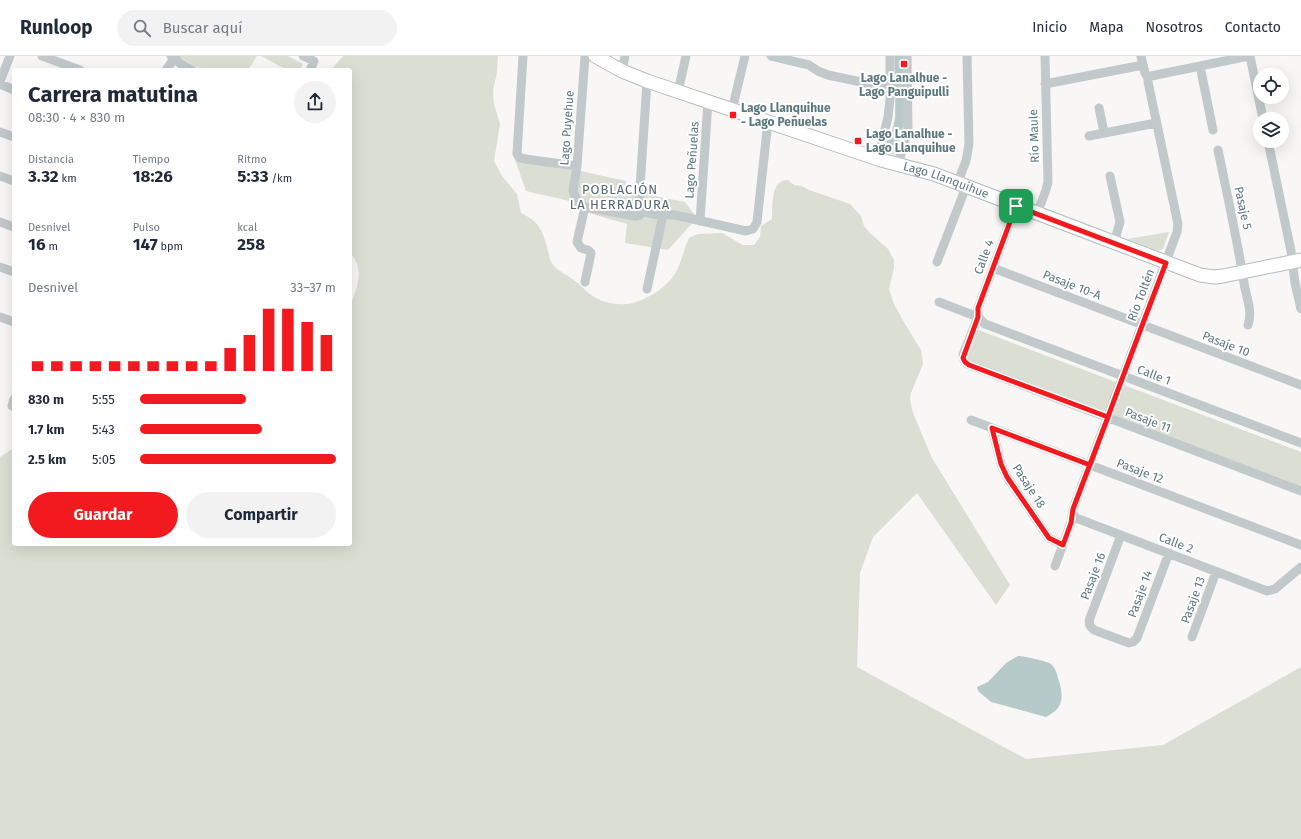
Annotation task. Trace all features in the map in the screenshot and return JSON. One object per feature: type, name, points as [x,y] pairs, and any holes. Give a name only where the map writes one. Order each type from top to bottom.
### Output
[{"type":"street","points":[[10,56],[0,83],[12,89]]},
{"type":"street","points":[[42,56],[75,68]]},
{"type":"street","points":[[303,56],[312,66]]},
{"type":"street","points":[[523,56],[517,154],[524,160],[577,166]]},
{"type":"street","name":"Lago Puyehue","points":[[585,56],[574,194],[580,204],[585,207]]},
{"type":"street","name":"Lago Llanquihue","points":[[595,56],[622,71],[647,81],[878,159],[924,171],[1192,273],[1208,277],[1223,276],[1297,261]]},
{"type":"street","points":[[622,71],[625,56]]},
{"type":"street","points":[[678,92],[686,56]]},
{"type":"street","points":[[732,110],[745,56]]},
{"type":"street","points":[[771,56],[810,60],[818,72],[828,75],[891,88],[907,87]]},
{"type":"street","points":[[878,159],[888,117],[891,88],[890,56]]},
{"type":"street","points":[[898,165],[908,130],[907,56]]},
{"type":"street","points":[[937,262],[962,185],[969,144],[967,56]]},
{"type":"street","name":"Río Maule","points":[[1037,214],[1048,182],[1045,56]]},
{"type":"street","points":[[1148,78],[1151,76],[1200,66],[1218,59],[1250,56],[1262,112]]},
{"type":"street","points":[[167,68],[174,57],[181,64],[188,68]]},
{"type":"street","points":[[1045,84],[1142,60]]},
{"type":"street","name":"Río Toltén","points":[[1055,566],[1073,514],[1073,509],[1177,232],[1178,224],[1148,78],[1145,74],[1142,60]]},
{"type":"street","points":[[1200,66],[1213,130]]},
{"type":"street","points":[[647,81],[639,204],[643,211],[663,215],[675,215],[746,231],[751,230],[755,227],[757,222],[768,121]]},
{"type":"street","name":"Lago Peñuelas","points":[[700,221],[708,102]]},
{"type":"street","points":[[1099,108],[1104,132]]},
{"type":"street","points":[[1089,136],[1156,122]]},
{"type":"street","points":[[0,132],[12,136]]},
{"type":"street","points":[[1270,148],[1297,261],[1295,283],[1301,309]]},
{"type":"street","name":"Pasaje 5","points":[[1218,150],[1243,272],[1250,314],[1248,325]]},
{"type":"street","points":[[0,176],[12,180]]},
{"type":"street","points":[[1110,176],[1120,222],[1114,243]]},
{"type":"street","name":"Calle 4","points":[[978,317],[978,308],[1016,206]]},
{"type":"street","points":[[585,282],[591,253],[588,250],[580,248],[577,242],[585,207],[634,216],[640,215],[643,211]]},
{"type":"street","points":[[647,289],[663,215]]},
{"type":"street","points":[[0,222],[12,226]]},
{"type":"street","points":[[0,267],[12,271]]},
{"type":"street","name":"Pasaje 10-A","points":[[993,268],[1143,325]]},
{"type":"street","name":"Calle 1","points":[[939,302],[978,317],[985,324],[1301,443]]},
{"type":"street","points":[[0,317],[12,321]]},
{"type":"street","name":"Pasaje 11","points":[[978,317],[963,355],[967,364],[1301,491]]},
{"type":"street","name":"Pasaje 10","points":[[1143,325],[1301,385]]},
{"type":"street","name":"Pasaje 12","points":[[971,420],[1301,545]]},
{"type":"street","name":"Pasaje 18","points":[[992,428],[1001,464],[1007,477],[1049,538],[1063,545]]},
{"type":"street","name":"Calle 2","points":[[1073,514],[1076,518],[1264,590],[1272,590],[1278,587],[1301,567]]},
{"type":"street","name":"Pasaje 16","points":[[1121,535],[1090,618],[1090,625],[1094,630],[1129,643],[1133,642]]},
{"type":"street","name":"Pasaje 14","points":[[1133,642],[1137,638],[1169,553]]},
{"type":"street","name":"Pasaje 13","points":[[1192,637],[1216,572]]},
{"type":"shaded area","points":[[177,56],[257,56],[249,68],[198,68]]},
{"type":"shaded area","points":[[261,56],[288,56],[303,64],[300,68],[283,68]]},
{"type":"shaded area","points":[[343,56],[498,56],[497,73],[493,90],[494,104],[500,124],[494,161],[502,176],[517,194],[521,213],[533,220],[540,228],[553,265],[599,300],[626,304],[640,301],[655,293],[668,282],[677,270],[689,238],[698,234],[722,233],[743,245],[754,245],[760,237],[761,226],[772,219],[775,189],[782,181],[788,180],[794,185],[802,186],[809,190],[850,204],[861,216],[864,226],[888,249],[894,260],[894,268],[889,289],[894,304],[921,350],[923,364],[911,393],[910,399],[913,413],[932,458],[1010,585],[996,605],[917,493],[873,537],[860,573],[857,667],[1026,759],[1163,745],[1301,667],[1301,839],[0,839],[0,457],[12,449],[12,546],[352,546],[352,301],[357,286],[359,273],[358,266],[352,255],[352,68],[333,68]]},
{"type":"shaded area","points":[[897,56],[903,56],[904,121],[903,134],[897,156],[886,152],[895,118]]},
{"type":"shaded area","points":[[512,151],[564,163],[571,169],[626,181],[624,190],[685,202],[697,218],[668,250],[625,243],[627,224],[582,211],[574,202],[526,191]]},
{"type":"shaded area","points":[[1169,232],[1163,249],[1158,251],[1127,239]]},
{"type":"shaded area","points":[[976,329],[1301,452],[1301,487],[969,361],[967,357]]},
{"type":"shaded area","points":[[1018,656],[1049,663],[1053,666],[1061,687],[1062,698],[1059,707],[1052,714],[1046,717],[991,702],[978,691],[977,687],[988,682],[1006,663]]},
{"type":"waterway","points":[[888,150],[898,128],[900,117],[899,56]]},
{"type":"place","name":"Lago Lanalhue - Lago Panguipulli","points":[[904,64]]},
{"type":"place","name":"Lago Llanquihue - Lago Peñuelas","points":[[733,115]]},
{"type":"place","name":"Lago Lanalhue - Lago Llanquihue","points":[[858,141]]},
{"type":"district","name":"POBLACIÓN LA HERRADURA","points":[[620,196]]},
{"type":"route","points":[[1016,206],[978,308],[978,317],[963,358],[969,365],[1108,417],[1073,509],[1071,523],[1063,545],[1049,538],[1007,477],[1001,464],[992,428],[1090,465],[1166,263],[1016,206]]}]
